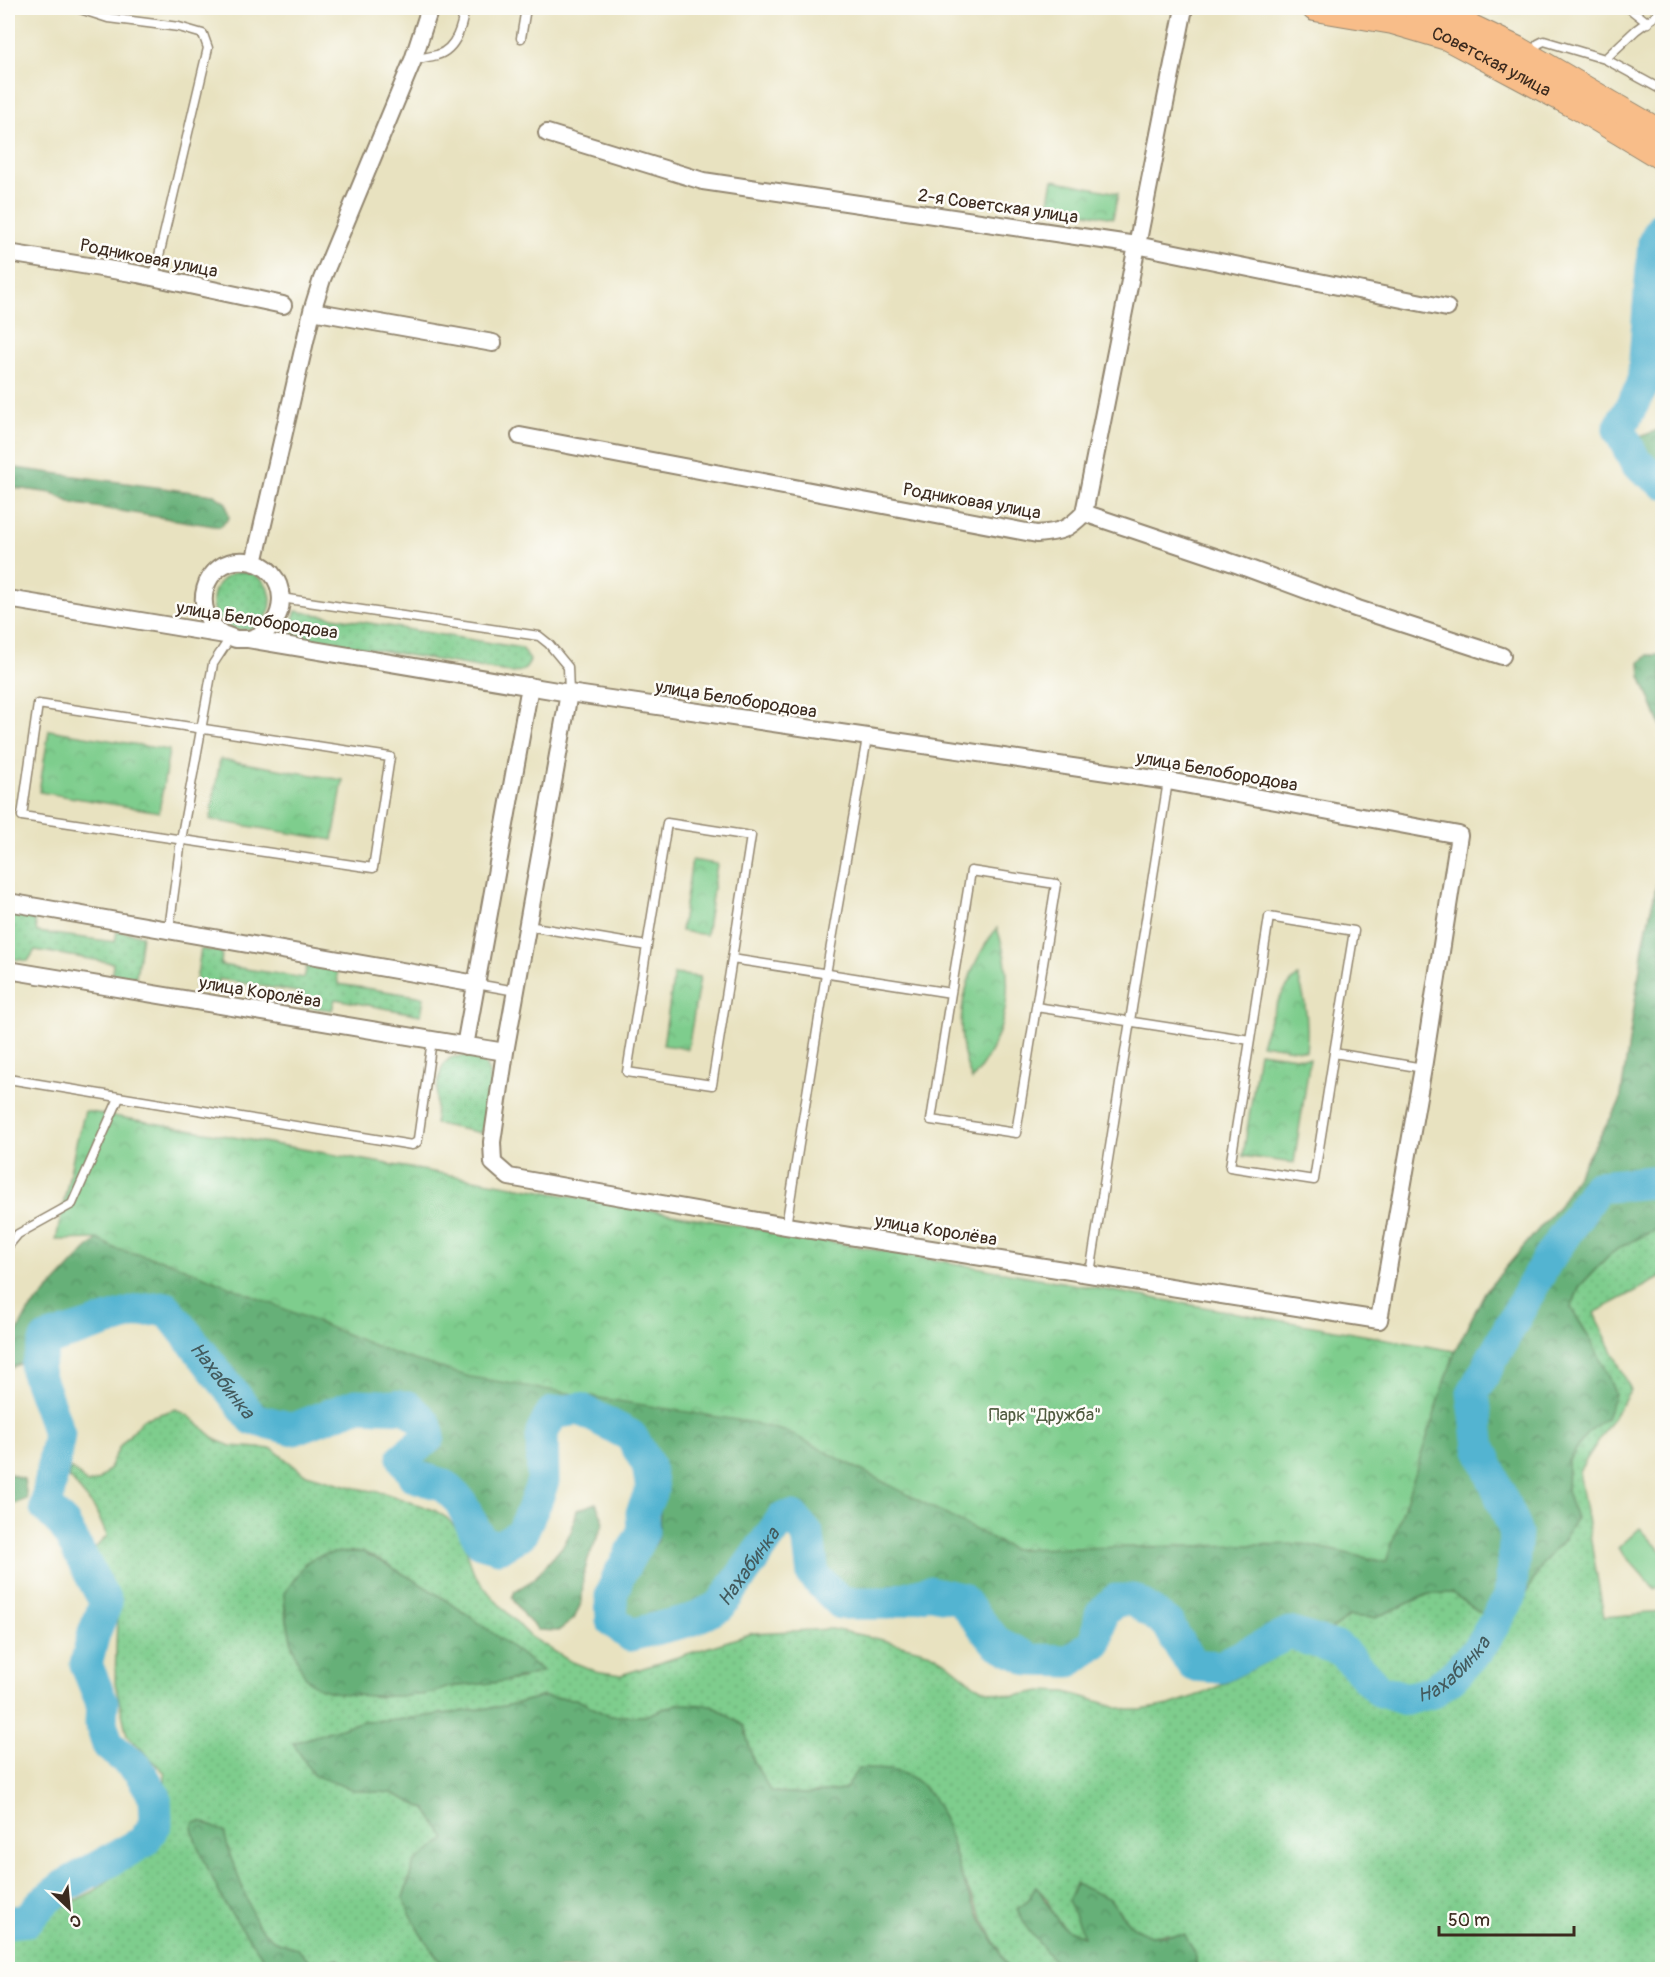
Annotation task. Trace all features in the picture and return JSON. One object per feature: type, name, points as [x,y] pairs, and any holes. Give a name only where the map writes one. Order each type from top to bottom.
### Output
[{"type":"main road","name":"Советская улица","points":[[1315,8],[1393,21],[1447,37],[1660,148]]},
{"type":"main road","name":"Советская улица","points":[[1415,8],[1455,20],[1531,57],[1660,148]]},
{"type":"street","points":[[254,563],[312,311],[322,279],[413,60],[430,8]]},
{"type":"street","points":[[1184,8],[1084,513],[1239,565],[1358,609],[1502,656]]},
{"type":"street","name":"2-я Советская улица","points":[[547,133],[703,181],[1136,245],[1447,308]]},
{"type":"street","name":"Родниковая улица","points":[[8,253],[154,277],[283,305]]},
{"type":"street","points":[[312,311],[493,344]]},
{"type":"street","name":"Родниковая улица","points":[[519,436],[1037,534],[1059,532],[1076,522],[1084,513]]},
{"type":"street","points":[[227,636],[214,627],[206,616],[203,603],[207,583],[215,572],[227,564],[240,561],[254,563],[271,573],[278,585],[281,598],[280,611],[275,622],[266,632],[248,639]]},
{"type":"street","name":"улица Белобородова","points":[[8,599],[569,693],[1168,781],[1459,835],[1424,1068]]},
{"type":"street","points":[[465,1046],[530,686]]},
{"type":"street","points":[[506,1053],[569,693]]},
{"type":"street","points":[[8,902],[476,984]]},
{"type":"street","name":"улица Королёва","points":[[8,970],[506,1053],[492,1142],[493,1163],[509,1177],[786,1226],[1379,1320],[1424,1068]]},
{"type":"lane","points":[[77,8],[108,18],[179,27],[203,34],[208,48],[154,277]]},
{"type":"lane","points":[[413,60],[440,54],[455,42],[462,26],[465,8]]},
{"type":"lane","points":[[521,38],[526,8]]},
{"type":"lane","points":[[1629,8],[1648,23]]},
{"type":"lane","points":[[1605,59],[1636,30],[1662,11]]},
{"type":"lane","points":[[1531,57],[1538,44],[1544,41],[1605,59],[1662,90]]},
{"type":"lane","points":[[281,598],[539,636],[549,644],[568,667],[569,693]]},
{"type":"lane","points":[[169,929],[181,840],[213,664],[227,636]]},
{"type":"lane","points":[[38,704],[202,729],[390,757],[373,868],[22,816],[38,704]]},
{"type":"lane","points":[[786,1226],[826,974],[867,738]]},
{"type":"lane","points":[[1090,1274],[1168,781]]},
{"type":"lane","points":[[667,823],[751,836],[732,959],[712,1085],[627,1072],[667,823]]},
{"type":"lane","points":[[971,871],[1056,884],[1036,1006],[1016,1133],[932,1120],[971,871]]},
{"type":"lane","points":[[1269,917],[1354,931],[1334,1053],[1314,1180],[1230,1167],[1269,917]]},
{"type":"lane","points":[[528,926],[647,946]]},
{"type":"lane","points":[[732,959],[951,993]]},
{"type":"lane","points":[[476,984],[516,991]]},
{"type":"lane","points":[[1036,1006],[1250,1040]]},
{"type":"lane","points":[[8,1078],[119,1098],[412,1144],[418,1139],[432,1040]]},
{"type":"lane","points":[[1334,1053],[1424,1068]]},
{"type":"lane","points":[[8,1246],[18,1234],[72,1204],[119,1098]]},
{"type":"green space","points":[[1053,180],[1118,193],[1113,218],[1048,206]]},
{"type":"green space","points":[[1662,428],[1662,491],[1636,463],[1640,437]]},
{"type":"green space","points":[[8,467],[214,495],[226,503],[229,518],[220,527],[71,503],[52,493],[8,487]]},
{"type":"green space","points":[[242,572],[258,577],[266,585],[271,601],[266,617],[258,625],[242,630],[226,625],[218,617],[213,601],[218,585],[226,577]]},
{"type":"green space","points":[[296,611],[522,648],[530,660],[524,670],[513,673],[283,634],[290,626]]},
{"type":"green space","points":[[1648,655],[1662,657],[1662,729],[1641,676],[1640,662]]},
{"type":"green space","points":[[49,730],[169,750],[159,812],[39,792]]},
{"type":"green space","points":[[220,759],[343,780],[333,840],[210,820]]},
{"type":"green space","points":[[692,860],[717,864],[706,935],[681,931]]},
{"type":"green space","points":[[1662,872],[1662,1226],[1608,1256],[1580,1286],[1571,1308],[1596,1350],[1615,1394],[1606,1418],[1588,1432],[1568,1461],[1567,1491],[1576,1519],[1564,1539],[1544,1562],[1520,1604],[1504,1620],[1485,1616],[1452,1593],[1429,1594],[1375,1618],[1349,1616],[1328,1632],[1308,1633],[1301,1626],[1276,1627],[1239,1650],[1220,1656],[1199,1654],[1184,1639],[1176,1621],[1162,1604],[1143,1595],[1123,1590],[1106,1600],[1093,1616],[1086,1637],[1069,1648],[1047,1654],[1027,1649],[994,1625],[965,1595],[946,1587],[926,1584],[905,1587],[885,1596],[864,1597],[844,1591],[828,1576],[799,1516],[779,1512],[750,1540],[716,1599],[698,1609],[656,1617],[636,1626],[619,1613],[623,1593],[645,1556],[658,1541],[661,1500],[658,1479],[615,1422],[547,1410],[533,1425],[532,1445],[537,1487],[521,1526],[507,1540],[486,1535],[457,1481],[435,1477],[417,1464],[428,1447],[432,1426],[424,1408],[405,1399],[362,1397],[344,1406],[301,1415],[279,1414],[243,1393],[216,1360],[183,1327],[173,1309],[155,1304],[130,1307],[103,1320],[55,1351],[8,1370],[8,1349],[28,1312],[98,1239],[116,1249],[167,1261],[788,1432],[1012,1549],[1304,1544],[1386,1562],[1455,1351],[1485,1292],[1560,1204],[1620,1102],[1644,941],[1658,878]]},
{"type":"green space","points":[[8,912],[34,917],[37,932],[115,942],[117,931],[142,935],[136,977],[112,974],[113,963],[35,950],[28,961],[8,958]]},
{"type":"green space","points":[[997,928],[1007,969],[1005,1008],[994,1044],[972,1080],[965,1060],[962,1040],[961,1020],[964,1001],[968,981],[976,963]]},
{"type":"green space","points":[[201,949],[222,952],[221,965],[304,978],[307,966],[337,971],[338,984],[424,997],[421,1015],[335,999],[332,1010],[302,1006],[303,993],[219,979],[217,990],[195,987]]},
{"type":"green space","points":[[674,974],[700,977],[688,1049],[663,1045]]},
{"type":"green space","points":[[1298,976],[1306,1013],[1306,1051],[1261,1044],[1280,998]]},
{"type":"green space","points":[[1259,1052],[1310,1059],[1294,1163],[1243,1156]]},
{"type":"green space","points":[[466,1056],[480,1060],[486,1066],[489,1074],[490,1094],[482,1133],[435,1124],[437,1088],[442,1069],[451,1058]]},
{"type":"green space","name":"Парк \"Дружба\"","points":[[85,1111],[1455,1351],[1386,1562],[1304,1544],[1012,1549],[788,1432],[749,1422],[470,1377],[395,1354],[167,1261],[116,1249],[98,1239],[56,1240]]},
{"type":"green space","points":[[1662,1226],[1662,1277],[1594,1313],[1631,1390],[1579,1471],[1604,1617],[1662,1612],[1662,1969],[1196,1969],[1194,1951],[1167,1933],[1150,1935],[1133,1927],[1110,1899],[1085,1936],[1067,1930],[1054,1916],[1047,1899],[1036,1886],[1028,1901],[1017,1909],[1059,1969],[1009,1969],[961,1876],[952,1842],[844,1790],[806,1794],[770,1792],[753,1760],[744,1726],[678,1704],[645,1716],[608,1716],[576,1699],[541,1697],[505,1706],[397,1720],[363,1721],[354,1790],[392,1793],[426,1809],[447,1839],[414,1863],[403,1898],[420,1933],[446,1969],[231,1970],[227,1962],[211,1970],[8,1970],[8,1935],[25,1933],[45,1916],[94,1891],[159,1842],[164,1812],[165,1773],[127,1735],[115,1683],[117,1614],[112,1580],[97,1560],[94,1549],[107,1536],[95,1509],[69,1477],[70,1468],[87,1484],[99,1480],[108,1470],[120,1446],[143,1419],[176,1409],[189,1416],[218,1441],[231,1446],[273,1449],[303,1473],[356,1488],[384,1493],[434,1510],[447,1518],[463,1538],[474,1574],[493,1598],[531,1637],[568,1660],[595,1671],[621,1675],[753,1633],[832,1629],[931,1653],[975,1685],[988,1691],[1014,1696],[1041,1691],[1066,1692],[1128,1710],[1141,1710],[1169,1705],[1207,1692],[1270,1660],[1308,1633],[1328,1632],[1350,1616],[1375,1618],[1429,1594],[1452,1593],[1485,1616],[1520,1604],[1544,1562],[1564,1539],[1568,1461],[1588,1432],[1606,1418],[1588,1335],[1571,1308],[1580,1286],[1608,1256]],"holes":[[[363,1552],[382,1561],[472,1617],[523,1679],[449,1687],[433,1693],[380,1697],[327,1691],[293,1649],[285,1612],[284,1593],[306,1562]]]},
{"type":"green space","points":[[8,1473],[24,1479],[27,1499],[8,1506]]},
{"type":"green space","points":[[596,1503],[604,1522],[588,1559],[583,1578],[582,1601],[574,1619],[558,1631],[538,1630],[524,1616],[512,1598],[515,1591],[533,1580],[562,1547],[572,1530],[577,1510]]},
{"type":"green space","points":[[1640,1528],[1662,1552],[1662,1582],[1655,1589],[1618,1548]]},
{"type":"green space","points":[[363,1552],[433,1592],[478,1622],[543,1671],[508,1681],[452,1686],[432,1693],[405,1696],[351,1695],[334,1692],[311,1683],[305,1676],[295,1654],[288,1627],[284,1593],[305,1564],[313,1558],[334,1553]]},
{"type":"green space","points":[[541,1697],[576,1699],[609,1716],[645,1716],[677,1704],[712,1705],[744,1726],[753,1760],[771,1792],[806,1794],[844,1790],[858,1769],[891,1770],[911,1777],[934,1799],[947,1828],[966,1887],[1009,1969],[446,1969],[420,1933],[403,1898],[414,1863],[446,1839],[426,1809],[392,1793],[354,1790],[313,1775],[293,1743],[363,1721],[397,1720],[505,1706]]},
{"type":"green space","points":[[194,1822],[203,1822],[224,1832],[230,1855],[256,1923],[273,1940],[296,1948],[314,1964],[338,1959],[350,1969],[271,1969],[224,1903],[197,1845],[192,1828]]},
{"type":"green space","points":[[1076,1884],[1110,1899],[1133,1927],[1150,1935],[1185,1935],[1194,1951],[1196,1969],[1059,1969],[1029,1931],[1017,1909],[1028,1901],[1036,1886],[1062,1925],[1084,1936],[1068,1901]]},
{"type":"waterway","name":"Нахабинка","points":[[1662,227],[1654,242],[1643,385],[1619,429],[1636,463],[1662,482]]},
{"type":"waterway","name":"Нахабинка","points":[[8,1922],[27,1920],[42,1903],[64,1886],[143,1842],[156,1823],[155,1797],[138,1769],[108,1745],[101,1723],[102,1703],[86,1664],[94,1633],[106,1603],[64,1525],[46,1507],[59,1434],[36,1370],[46,1340],[138,1311],[166,1308],[253,1419],[294,1429],[356,1405],[408,1407],[425,1423],[429,1437],[403,1458],[414,1476],[443,1485],[460,1501],[481,1542],[499,1547],[521,1534],[536,1501],[543,1481],[542,1433],[552,1413],[580,1409],[631,1436],[648,1465],[652,1489],[642,1513],[643,1532],[618,1577],[611,1596],[612,1620],[630,1635],[691,1620],[720,1606],[783,1518],[793,1517],[808,1535],[813,1575],[841,1603],[888,1603],[928,1592],[961,1599],[996,1642],[1031,1660],[1070,1661],[1096,1642],[1101,1614],[1116,1600],[1134,1600],[1168,1624],[1193,1665],[1220,1667],[1289,1633],[1340,1649],[1379,1690],[1406,1699],[1432,1692],[1452,1677],[1480,1647],[1510,1597],[1516,1533],[1480,1447],[1473,1393],[1546,1262],[1597,1187],[1662,1181]]}]
